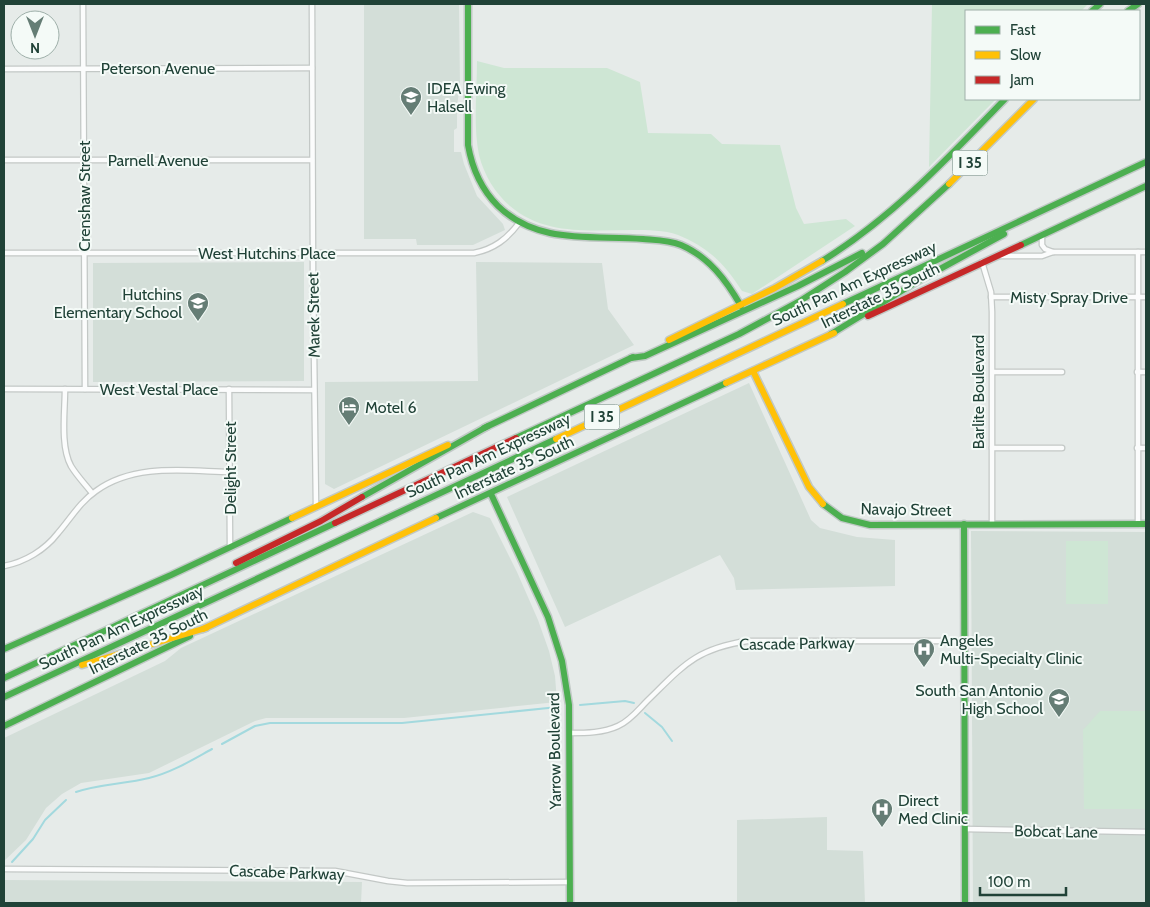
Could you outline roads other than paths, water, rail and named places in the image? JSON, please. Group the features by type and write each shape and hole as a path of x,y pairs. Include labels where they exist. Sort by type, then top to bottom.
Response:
{"main road":[{"path":"468,4 468,143 471,158 482,186 491,198 503,211 519,223 554,237 639,238 680,244 705,259 718,271 728,282 741,306"},
{"path":"4,648 171,575 488,426 741,306 808,270 872,226 905,199 1005,100"},
{"name":"South Pan Am Expressway","path":"4,678 774,316 838,277 875,250 937,196 1033,100"},
{"name":"South Pan Am Expressway","path":"4,697 1146,162"},
{"name":"Interstate 35 South","path":"4,726 366,550 491,494 1146,186"},
{"path":"831,334 918,281 1001,236 1035,214"},
{"path":"631,358 645,356 798,286 853,259 904,225"},
{"name":"Navajo Street","path":"753,371 809,487 819,501 836,516 848,521 870,525 1146,524"},
{"path":"198,586 250,555 329,516 488,426"},
{"name":"Yarrow Boulevard","path":"491,494 548,617 562,661 566,686 569,733 570,903"},
{"path":"964,524 965,903"},
{"path":"58,672 206,628"}],"street":[{"name":"Crenshaw Street","path":"83,4 85,389"},
{"name":"Marek Street","path":"312,4 312,253 316,506"},
{"name":"Peterson Avenue","path":"4,68 312,68"},
{"name":"Parnell Avenue","path":"4,160 312,160"},
{"name":"West Hutchins Place","path":"4,253 474,253 485,250 500,242 519,223"},
{"path":"1042,235 1042,245 1053,252"},
{"path":"997,256 1042,256 1053,252 1146,252"},
{"path":"1138,252 1138,524"},
{"name":"Barlite Boulevard","path":"982,262 990,285 991,297 993,372 992,524"},
{"name":"Misty Spray Drive","path":"991,297 1146,297"},
{"path":"993,372 1062,372"},
{"path":"1137,372 1146,372"},
{"name":"West Vestal Place","path":"4,389 314,390"},
{"path":"65,389 65,445 67,456 71,466 92,493"},
{"name":"Delight Street","path":"229,389 230,547"},
{"path":"992,448 1062,448"},
{"path":"1137,448 1146,448"},
{"path":"4,566 30,557 46,547 92,493 116,480 144,472 230,472"},
{"name":"Cascade Parkway","path":"569,733 598,732 619,726 632,716 683,666 703,652 724,645 746,641 964,642"},
{"name":"Bobcat Lane","path":"965,829 1146,832"},
{"name":"Cascabe Parkway","path":"4,869 335,871 407,883 570,882"}],"waterway":[{"path":"580,705 625,701 634,703"},
{"path":"222,744 255,726 270,723 402,723 558,707"},
{"path":"645,713 662,727 672,741"},
{"path":"76,792 157,776 181,766 212,749"},
{"path":"12,862 33,839 45,820 66,800"}],"place":[{"name":"IDEA Ewing Halsell","path":"411,116"},
{"name":"Hutchins Elementary School","path":"198,322"},
{"name":"Motel 6","path":"349,426"},
{"name":"Angeles Multi-Specialty Clinic","path":"924,668"},
{"name":"South San Antonio High School","path":"1059,718"},
{"name":"Direct Med Clinic","path":"882,828"}]}
